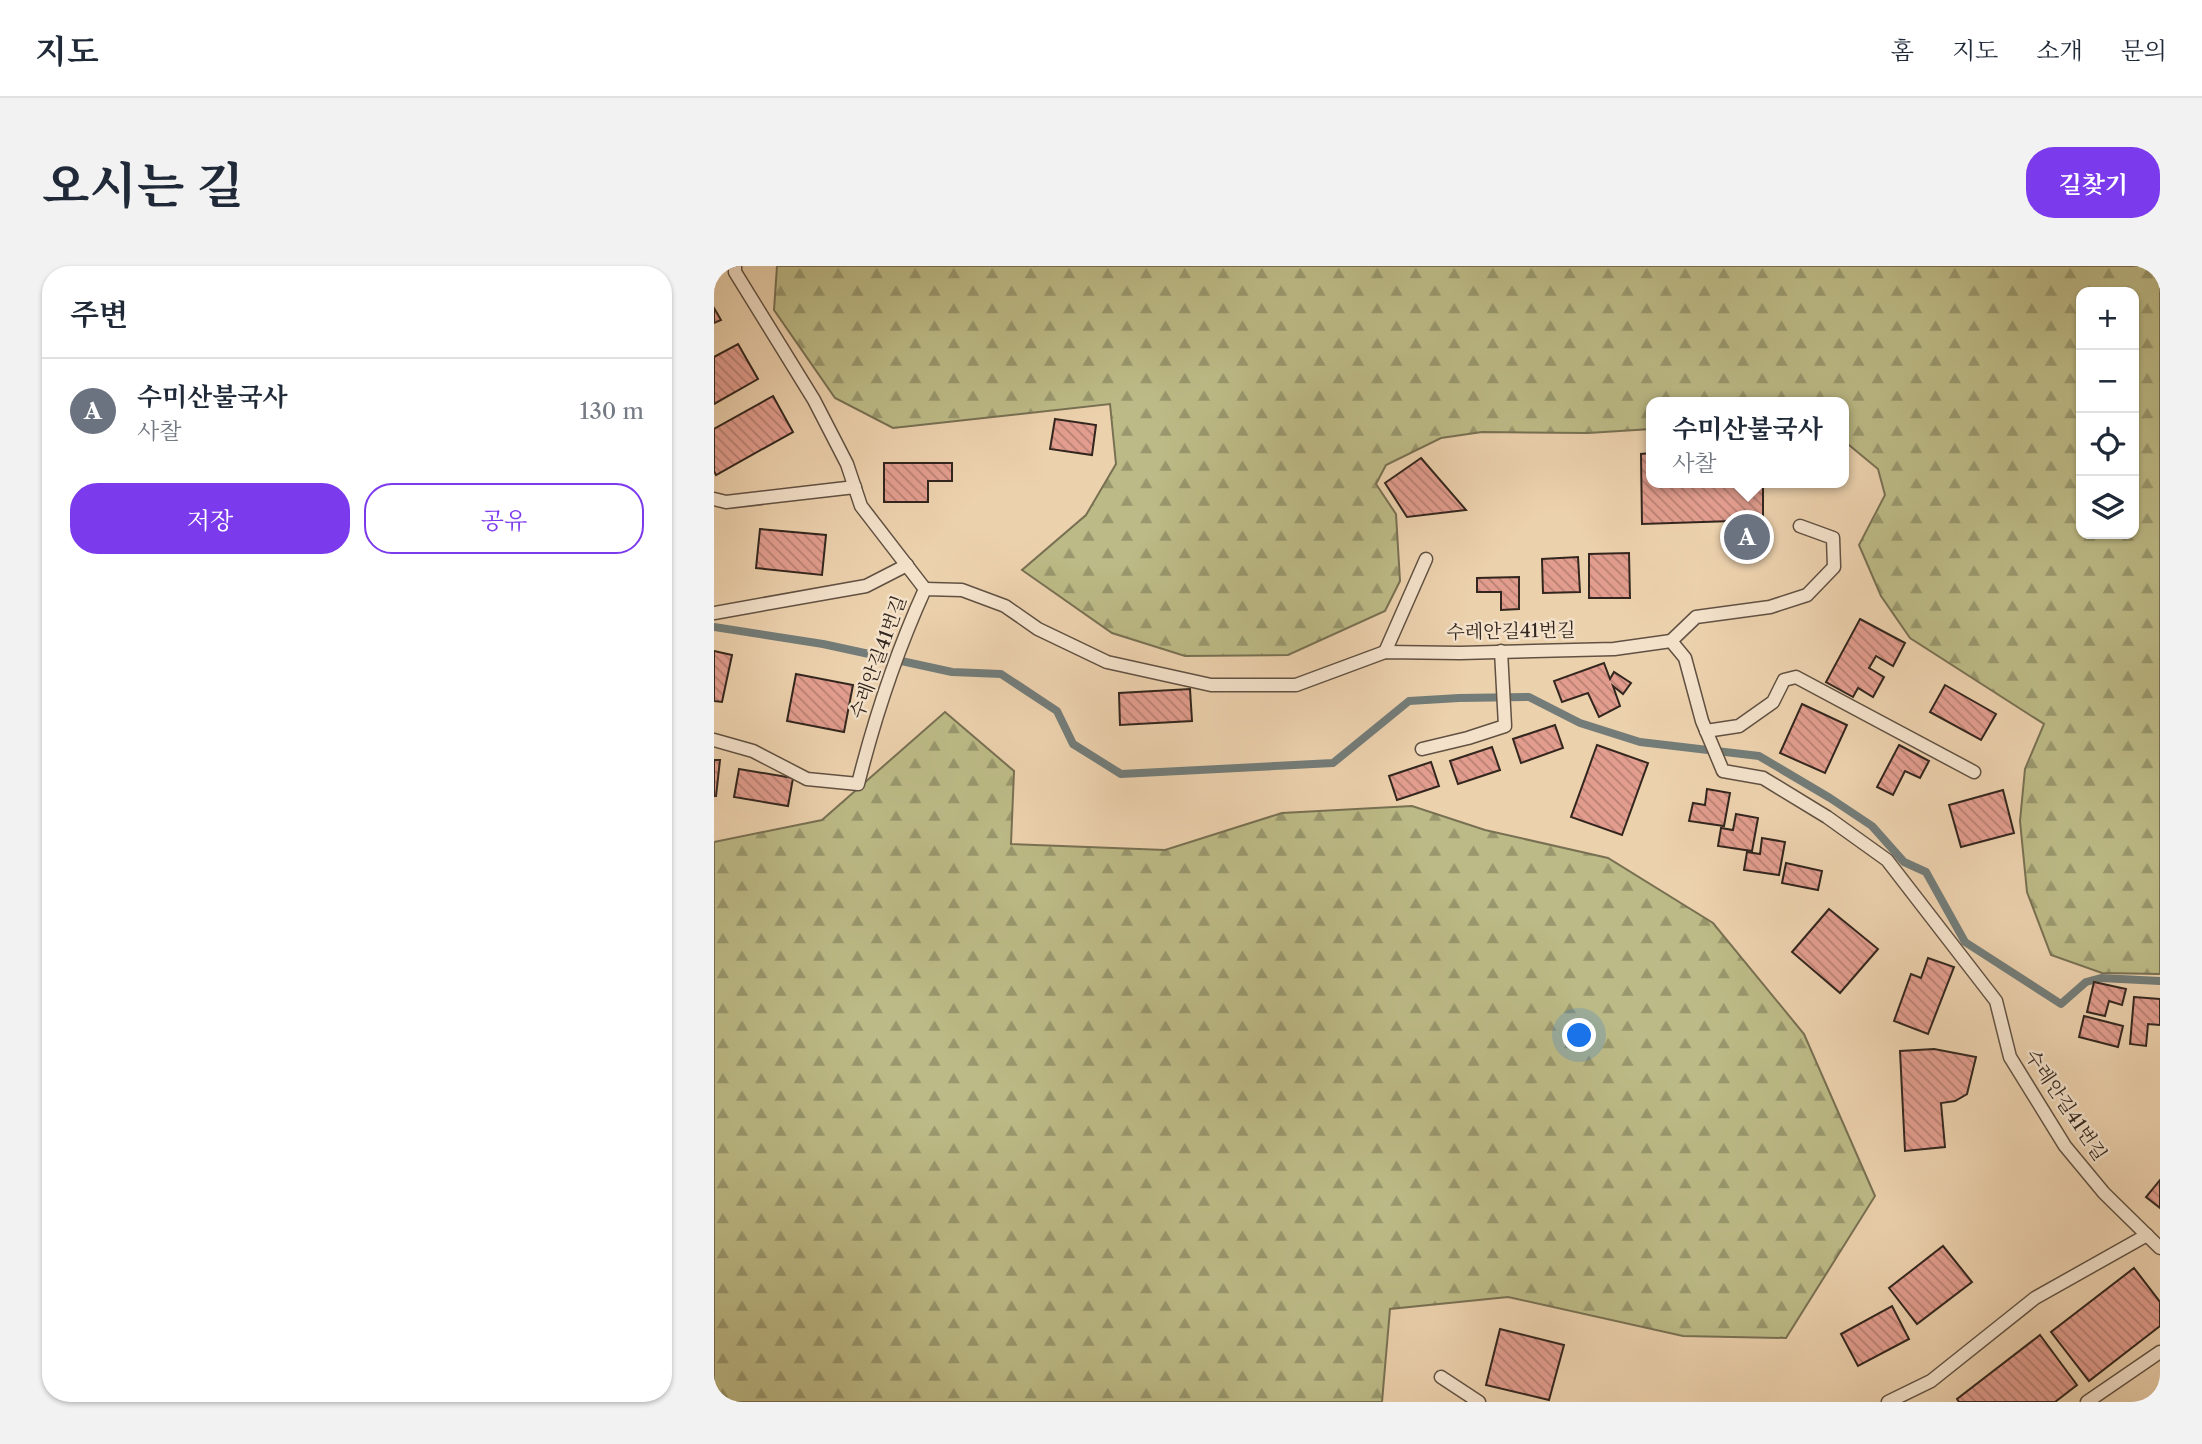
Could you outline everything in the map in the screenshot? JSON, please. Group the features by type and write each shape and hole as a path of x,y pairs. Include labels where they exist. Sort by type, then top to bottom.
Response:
{"lane":[{"path":"735,266 735,272 814,400 847,464 862,506 925,589"},
{"path":"714,499 726,502 855,486"},
{"path":"1671,641 1696,617 1770,607 1807,595 1834,567 1833,538 1800,526"},
{"path":"1385,652 1426,559"},
{"path":"714,613 866,586 907,565"},
{"name":"수레안길41번길","path":"714,740 753,751 807,779 858,784 891,669 925,589 962,590 1005,606 1038,629 1107,662 1212,685 1296,685 1385,652 1614,649 1671,641 1685,658 1708,736 1723,771 1763,778 1827,817 1887,860 1996,1001 2010,1057 2066,1146 2104,1193 2160,1248"},
{"path":"1422,749 1505,726 1501,651"},
{"path":"1708,736 1739,726 1773,702 1784,680 1796,677 1974,772"},
{"path":"1888,1402 1931,1381 2035,1298 2147,1235"},
{"path":"2087,1402 2160,1352"},
{"path":"1441,1377 1479,1402"}],"green space":[{"path":"777,266 2160,266 2160,974 2102,973 2051,955 2027,892 2020,821 2025,769 2044,724 1910,638 1881,596 1859,545 1885,495 1878,469 1849,445 1849,397 1646,397 1646,429 1588,433 1482,432 1441,438 1386,465 1376,484 1396,514 1400,581 1385,611 1288,655 1185,656 1112,633 1022,570 1086,515 1116,464 1110,404 893,428 835,398 774,310"},
{"path":"945,712 1014,771 1011,844 1165,850 1282,813 1412,806 1485,830 1608,858 1713,923 1804,1034 1875,1196 1786,1338 1683,1336 1508,1297 1390,1309 1382,1402 714,1402 714,842 822,820"}],"building":[{"path":"714,308 721,320 714,323"},
{"path":"738,344 758,379 714,404 714,357"},
{"path":"773,396 793,432 716,475 714,429"},
{"path":"1055,419 1096,425 1092,455 1050,449"},
{"path":"1641,454 1646,454 1646,488 1763,488 1763,520 1642,524"},
{"path":"1421,458 1466,510 1407,517 1385,483"},
{"path":"884,463 952,463 952,481 928,481 928,502 884,502"},
{"path":"760,529 826,535 822,575 756,568"},
{"path":"1629,553 1630,598 1589,598 1589,554"},
{"path":"1578,557 1580,592 1543,593 1542,559"},
{"path":"1519,577 1519,609 1501,610 1501,592 1477,592 1477,578"},
{"path":"1860,619 1905,643 1893,666 1876,656 1869,668 1884,677 1873,697 1858,688 1853,697 1826,682"},
{"path":"714,651 732,655 722,702 714,701"},
{"path":"1604,663 1610,679 1614,672 1631,683 1623,694 1613,686 1620,706 1599,717 1588,693 1562,702 1554,681"},
{"path":"796,674 853,685 844,732 787,721"},
{"path":"1945,685 1996,714 1981,740 1930,712"},
{"path":"1190,689 1192,721 1120,725 1119,693"},
{"path":"1802,704 1847,725 1825,773 1780,753"},
{"path":"1555,725 1563,748 1521,763 1513,739"},
{"path":"1597,745 1648,763 1622,835 1571,817"},
{"path":"1899,745 1929,761 1920,778 1905,771 1893,795 1877,787"},
{"path":"1492,747 1500,770 1458,784 1450,761"},
{"path":"714,760 720,760 716,796 714,796"},
{"path":"1431,762 1439,786 1397,800 1389,776"},
{"path":"739,769 793,778 788,806 734,797"},
{"path":"1707,789 1730,793 1724,826 1689,821 1693,803 1705,805"},
{"path":"2003,790 2014,833 1961,847 1949,805"},
{"path":"1736,814 1758,818 1752,851 1718,846 1721,828 1733,830"},
{"path":"1762,838 1785,842 1779,875 1744,870 1747,852 1760,854"},
{"path":"1786,863 1822,871 1818,890 1782,883"},
{"path":"1829,909 1878,949 1840,993 1792,952"},
{"path":"1928,958 1954,967 1928,1034 1894,1021 1911,974 1921,978"},
{"path":"2094,982 2126,989 2122,1005 2109,1001 2105,1016 2087,1012"},
{"path":"2134,997 2160,999 2160,1025 2148,1024 2146,1046 2130,1044"},
{"path":"2084,1016 2123,1026 2118,1047 2079,1037"},
{"path":"1934,1049 1976,1057 1967,1094 1955,1101 1941,1103 1945,1147 1905,1151 1900,1051"},
{"path":"2160,1180 2160,1208 2146,1197"},
{"path":"1943,1246 1972,1282 1917,1324 1889,1288"},
{"path":"2134,1268 2160,1302 2160,1326 2089,1381 2051,1332"},
{"path":"1892,1306 1909,1339 1858,1366 1841,1334"},
{"path":"1500,1329 1564,1345 1549,1400 1486,1385"},
{"path":"2040,1335 2077,1385 2055,1402 1959,1402 1957,1399"}],"waterway":[{"path":"714,627 823,644 952,672 1001,674 1057,711 1073,744 1121,774 1333,763 1409,701 1529,697 1580,723 1640,742 1759,756 1872,826 1904,862 1926,872 1965,942 2061,1004 2086,982 2101,978 2160,981"},
{"path":"2150,1402 2160,1394"}],"place":[{"name":"수미산불국사","path":"1747,537"}]}
